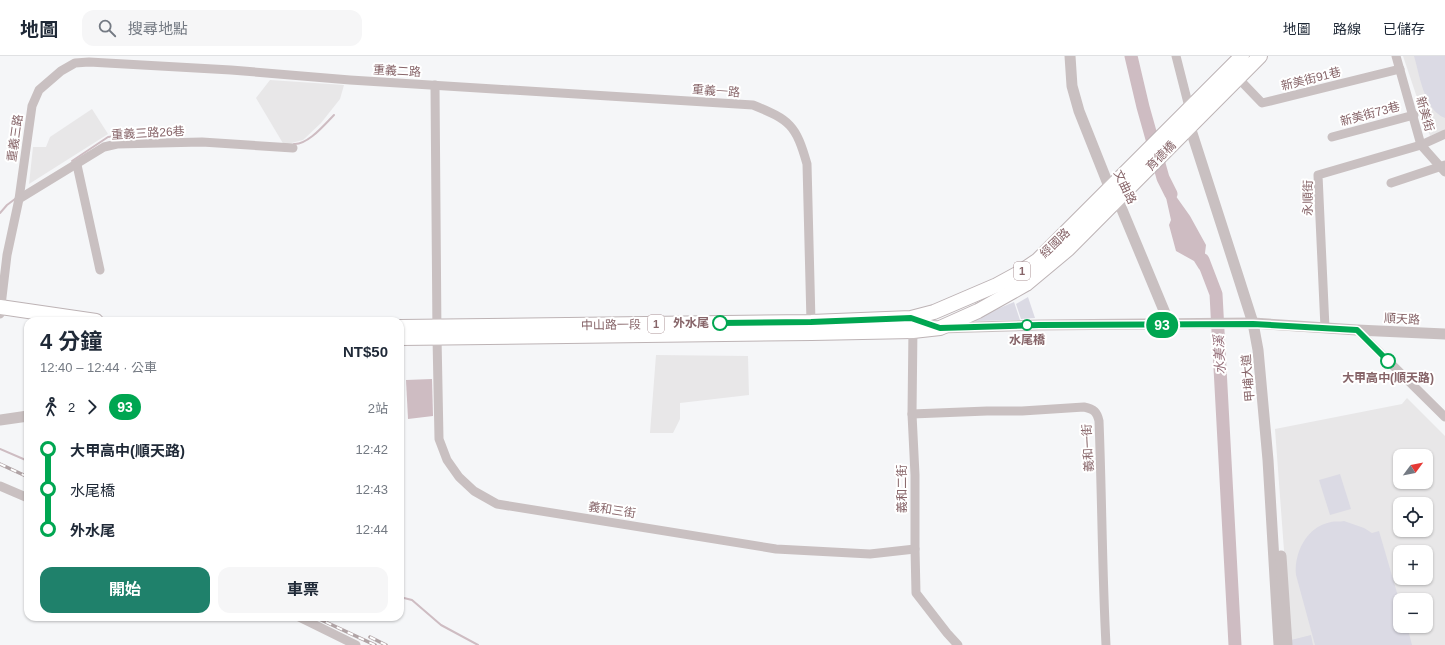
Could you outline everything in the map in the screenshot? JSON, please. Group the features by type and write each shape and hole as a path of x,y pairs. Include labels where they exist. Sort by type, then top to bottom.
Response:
{"main road":[{"name":"1","path":"1190,108 1242,56"},
{"name":"1","path":"1186,132 1260,56"},
{"name":"育德橋","path":"1137,162 1190,108"},
{"name":"育德橋","path":"1142,175 1186,132"},
{"name":"經國路","path":"940,328 978,311 1026,284 1068,249 1114,194 1137,162"},
{"name":"經國路","path":"912,324 934,312 997,285 1019,273 1038,260 1114,194 1142,175"},
{"path":"0,311 24,319"},
{"path":"0,311 58,317"},
{"name":"中山路一段","path":"404,337 437,332 506,326 811,322 912,324 940,328"},
{"name":"中山路一段","path":"404,328 437,332 912,324"}],"street":[{"name":"文曲路","path":"1070,56 1072,86 1077,105 1170,325"},
{"path":"1176,56 1190,108 1186,132"},
{"name":"新美街","path":"1396,56 1414,115 1421,145 1444,168"},
{"name":"重義二路","path":"107,62 435,85 437,332"},
{"name":"重義三路","path":"0,311 4,252 19,199 32,106 39,90 61,71 75,63 107,62"},
{"name":"新美街91巷","path":"1238,78 1262,104 1400,69"},
{"name":"重義一路","path":"435,85 753,105 773,114 791,125 801,142 807,164 811,322"},
{"name":"新美街73巷","path":"1332,137 1414,115"},
{"name":"甲埔大道","path":"1186,132 1247,324 1258,350 1268,460 1279,641"},
{"name":"永順街","path":"1325,328 1318,175 1421,145 1445,134"},
{"name":"重義三路26巷","path":"19,199 77,165 104,147 117,144 202,142 293,148"},
{"path":"77,165 100,270"},
{"path":"1391,183 1444,168"},
{"name":"義和二街","path":"912,324 912,414 915,475 916,593 946,633 958,645"},
{"path":"1247,324 1357,330 1445,417"},
{"name":"中山路一段","path":"940,328 1039,325 1247,324"},
{"name":"順天路","path":"1357,330 1445,334"},
{"name":"義和三街","path":"437,332 439,439 447,460 459,477 474,491 497,504 776,549 870,554 915,549"},
{"name":"義和一街","path":"912,414 1022,411 1084,407 1093,409 1098,414 1102,475 1103,596 1106,645"},
{"path":"0,420 24,417"},
{"path":"1268,460 1276,481 1287,645"},
{"path":"0,486 24,496"},
{"path":"307,621 356,645"}],"shaded area":[{"path":"1403,56 1445,56 1445,130 1430,136"},
{"path":"1414,56 1445,56 1445,118 1432,108 1424,92"},
{"path":"270,80 344,85 340,99 321,123 303,140 284,145 256,98"},
{"path":"92,109 108,134 29,184 33,147 46,147 50,137"},
{"path":"1163,178 1190,216 1206,245 1205,253 1210,276 1199,269 1194,261 1176,251 1169,225 1171,220"},
{"path":"1028,297 1035,318 1021,319 1016,304"},
{"path":"1014,302 1020,320 976,321 976,318"},
{"path":"656,355 748,356 749,395 680,403 680,419 673,433 650,433"},
{"path":"432,379 433,416 408,419 406,380"},
{"path":"1407,398 1445,436 1445,645 1291,645 1275,429 1402,404"},
{"path":"1340,474 1351,509 1330,515 1319,480"},
{"path":"1344,521 1364,528 1372,533 1379,531 1393,579 1393,585 1395,585 1397,593 1393,593 1393,633 1409,633 1412,645 1315,645 1296,575 1297,558 1303,542 1308,535 1322,525 1331,522"},
{"path":"1311,635 1313,645 1292,645 1291,640"}],"waterway":[{"name":"水美溪","path":"1131,56 1143,107 1163,178 1171,194"},
{"path":"294,144 310,138 334,115"},
{"path":"72,161 108,137 116,136 138,139"},
{"path":"0,213 15,199"},
{"name":"水美溪","path":"1203,260 1216,294 1235,645"},
{"path":"0,449 24,459"},
{"path":"404,598 412,600 441,625 478,645"}],"railway":[{"path":"0,464 24,475"},
{"path":"324,621 375,645"},
{"path":"370,637 386,645"}],"bus line":[{"name":"93","path":"720,323 811,322 911,318 940,328 1039,325 1268,324 1357,330 1388,361"}],"place":[{"name":"外水尾","path":"720,323"},
{"name":"水尾橋","path":"1027,325"},
{"name":"大甲高中(順天路)","path":"1388,361"}]}
